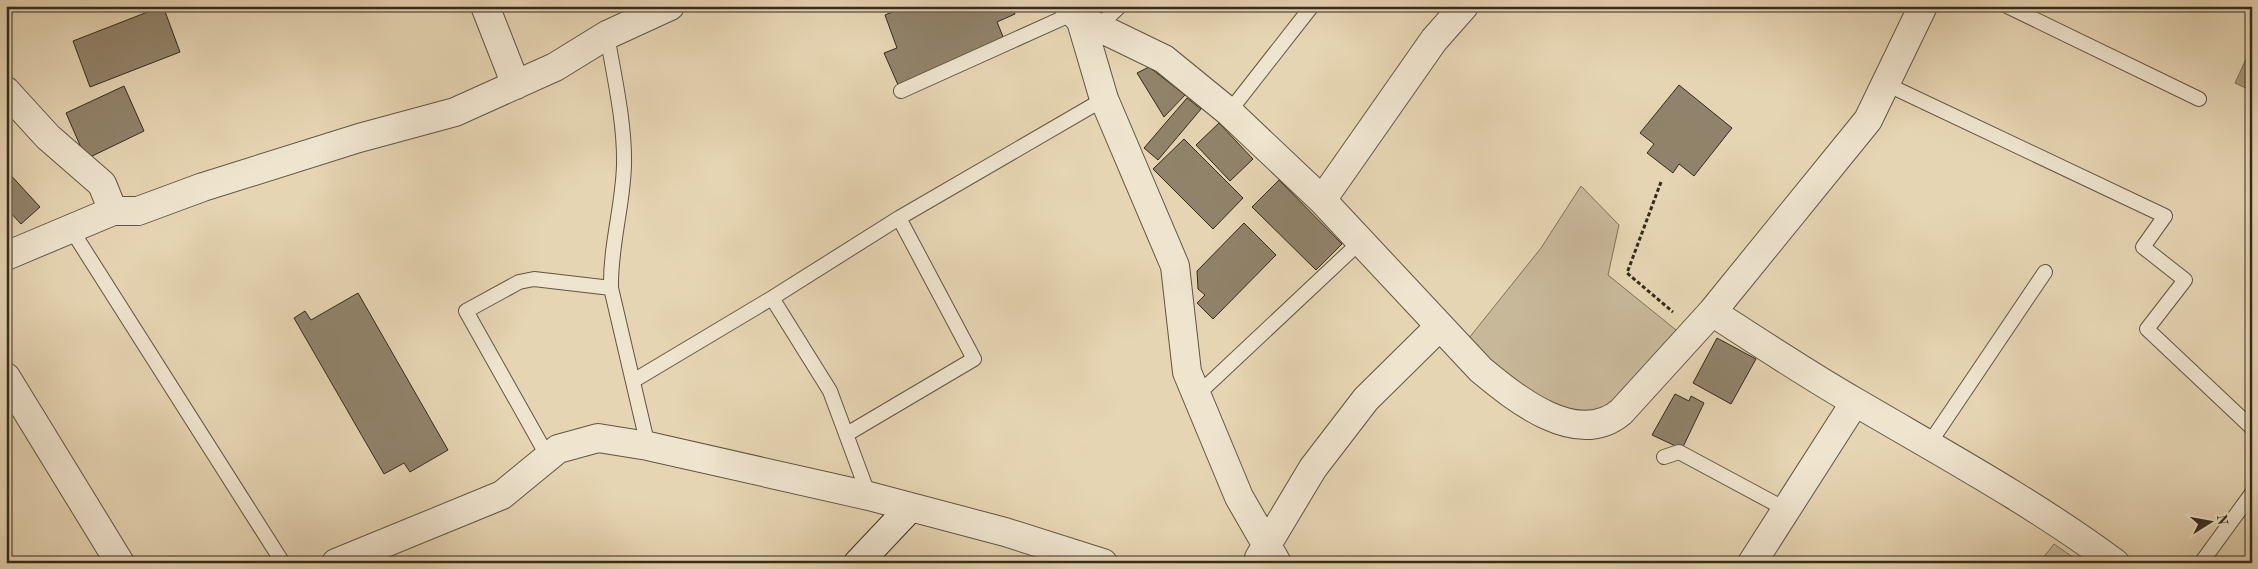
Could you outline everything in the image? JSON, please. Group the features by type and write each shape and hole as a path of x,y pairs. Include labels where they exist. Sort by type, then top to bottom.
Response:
{"street":[{"path":"485,6 516,85"},
{"path":"6,256 114,211 138,211 202,187 359,138 455,112 555,67 620,22 670,6"},
{"path":"1322,200 1434,40 1464,6"},
{"path":"1080,17 1164,58 1229,112 1322,200 1481,370 1508,392 1539,412 1567,423 1593,424 1613,418 1621,412 1703,321 1868,120 1923,6"},
{"path":"1080,17 1104,99 1175,266 1187,372 1266,557"},
{"path":"6,91 48,137 102,184 114,211"},
{"path":"1703,321 1855,402 1929,444 2087,542 2115,563"},
{"path":"1266,557 1313,468 1366,399 1440,326"},
{"path":"6,377 120,563"},
{"path":"1752,563 1855,402"},
{"path":"336,563 502,495 558,449 598,438 648,446 869,496 1005,532 1103,563"},
{"path":"858,563 910,508"}],"lane":[{"path":"900,91 1080,17 1120,6"},
{"path":"1229,112 1312,6"},
{"path":"2007,6 2199,99"},
{"path":"620,22 618,104 624,164 610,263 611,288 648,446"},
{"path":"1886,84 2165,216 2143,247 2185,280 2147,330 2252,428"},
{"path":"633,381 772,298 899,218 1104,99"},
{"path":"847,434 974,359 899,218"},
{"path":"71,229 283,563"},
{"path":"1197,396 1360,242"},
{"path":"1929,444 2045,272"},
{"path":"548,457 466,311 519,282 534,280 611,288"},
{"path":"772,298 830,391 869,496"},
{"path":"1664,458 1679,452 1785,509"},
{"path":"2201,563 2252,492"}],"path":[{"path":"1662,182 1627,273 1703,321"}],"shaded area":[{"path":"2252,46 2252,91 2235,83"},
{"path":"1581,186 1619,225 1608,275 1676,330 1613,402 1600,410 1566,411 1509,378 1469,338 1541,248"},
{"path":"2054,544 2081,563 2039,563"}],"building":[{"path":"163,6 180,52 90,87 73,41"},
{"path":"907,6 1012,6 1015,14 997,22 1004,39 899,87 884,53 897,48 885,15"},
{"path":"1149,67 1185,95 1164,117 1137,73"},
{"path":"1679,85 1732,128 1694,176 1679,164 1673,173 1647,153 1654,144 1640,133"},
{"path":"124,86 144,131 86,159 66,113"},
{"path":"1187,98 1201,109 1158,160 1144,148"},
{"path":"1219,123 1253,159 1230,181 1196,145"},
{"path":"1184,139 1243,198 1213,229 1153,169"},
{"path":"6,170 40,207 21,224 6,208"},
{"path":"1279,180 1342,244 1316,270 1252,207"},
{"path":"1244,223 1276,255 1213,319 1197,303 1205,295 1198,289 1197,271"},
{"path":"358,293 448,450 410,472 404,463 384,474 294,318 305,311 311,320"},
{"path":"1717,338 1756,359 1731,404 1693,383"},
{"path":"1675,394 1689,401 1691,396 1704,403 1682,449 1652,435"}]}
